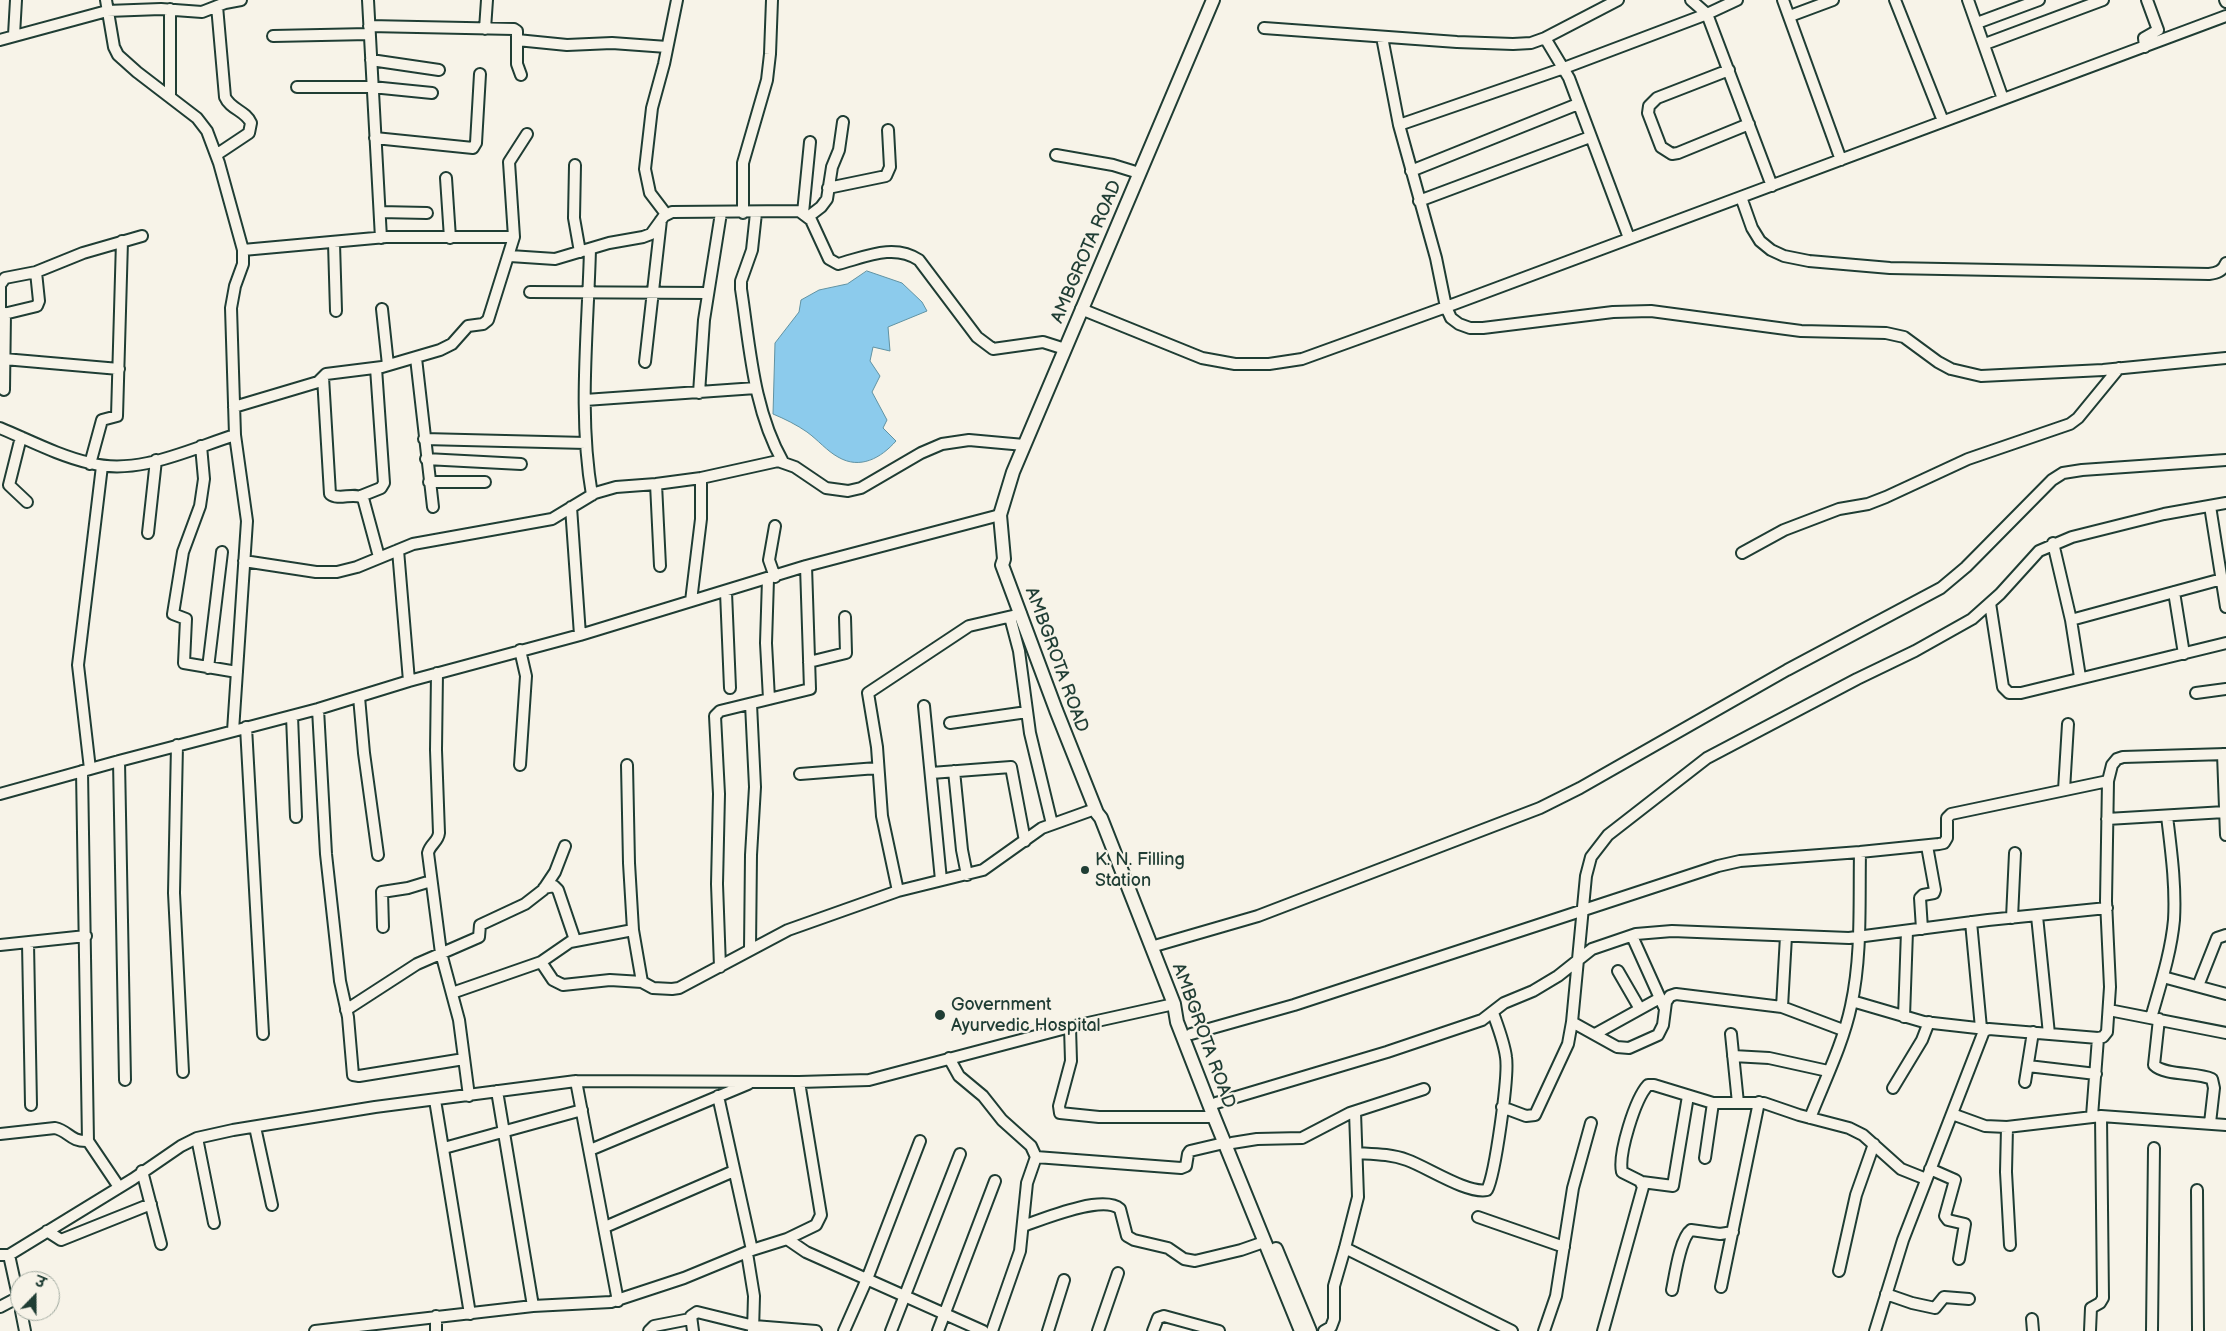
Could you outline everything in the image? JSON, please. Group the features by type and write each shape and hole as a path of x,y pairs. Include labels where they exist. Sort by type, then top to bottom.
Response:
{"main road":[{"name":"AMBGROTA ROAD","path":"1213,0 1024,445 1000,515 1004,559 1002,565 1015,615 1097,811 1162,974 1175,1009 1177,1022 1214,1117 1228,1143 1264,1242 1301,1331"},
{"path":"1004,559 1025,602 1046,664 1095,790 1102,811 1097,811"},
{"path":"1175,1009 1183,1017 1191,1034 1216,1102 1228,1143 1310,1331"}],"street":[{"path":"14,35 16,0"},
{"path":"106,0 116,51 137,72 202,123 207,131 216,155 243,250 243,264 235,286 231,308 235,435 246,510 233,731"},
{"path":"0,40 107,12 170,9 181,5 202,12 222,3 241,0"},
{"path":"368,0 381,238"},
{"path":"486,29 487,0"},
{"path":"645,362 664,217 652,197 645,169 652,108 677,0"},
{"path":"743,213 743,163 767,80 772,0"},
{"path":"1264,28 1382,37 1513,44 1531,43 1545,38 1618,0"},
{"path":"1691,0 1707,14 1772,186"},
{"path":"1399,125 1564,68 1707,14 1737,0"},
{"path":"1783,0 1841,160"},
{"path":"1790,16 1833,0"},
{"path":"1895,0 1943,121"},
{"path":"1968,0 1978,23 2003,99"},
{"path":"1978,23 2039,0"},
{"path":"1985,44 2103,0"},
{"path":"2145,47 2144,38 2158,30 2147,0"},
{"path":"216,155 249,133 251,123 247,116 227,102 224,97 222,3"},
{"path":"170,9 170,98"},
{"path":"1081,309 1202,358 1235,364 1269,364 1302,359 2226,16"},
{"path":"273,36 369,30 514,30 517,32 517,64 521,75"},
{"path":"1382,37 1399,125 1436,258 1446,307 1451,318 1459,324 1470,328 1483,328 1613,312 1651,311 1800,331 1886,333 1904,337 1938,362 1951,369 1981,376 2119,368 2226,358"},
{"path":"1545,38 1564,68 1629,238"},
{"path":"517,40 567,45 612,43 667,47"},
{"path":"370,60 439,70"},
{"path":"1729,70 1657,98 1649,106 1648,113 1661,147 1672,154 1749,124"},
{"path":"375,138 473,148 476,143 480,74"},
{"path":"297,87 372,88 432,93"},
{"path":"1411,171 1578,104"},
{"path":"510,256 555,260 650,234 664,217 672,212 806,215 824,204 832,167 839,150 843,122"},
{"path":"828,188 886,176 890,167 888,130"},
{"path":"234,407 318,382 323,377 376,368 416,358 446,347 468,326 483,324 488,320 510,256 514,237 509,162 527,134"},
{"path":"1419,201 1590,137"},
{"path":"810,142 806,215 829,258 834,263 838,264 894,251 911,255 919,260 977,337 993,350 1042,342 1065,349"},
{"path":"1056,155 1092,161 1139,173"},
{"path":"575,165 574,218 585,251 589,293 584,373 586,443 592,495"},
{"path":"446,178 450,238"},
{"path":"1741,197 1752,228 1760,241 1771,250 1784,256 1809,261 1890,268 2199,274 2217,273 2224,268 2226,263"},
{"path":"380,212 427,213"},
{"path":"700,393 707,293 721,213"},
{"path":"756,213 752,250 741,281 741,289 756,388 766,427 783,462"},
{"path":"36,272 39,301 37,306 0,315 0,285 2,280 36,272 84,253 142,236"},
{"path":"243,250 381,238 514,237"},
{"path":"90,464 102,420 117,416 122,241"},
{"path":"334,243 336,311"},
{"path":"530,292 707,293"},
{"path":"382,309 388,365"},
{"path":"4,390 5,313"},
{"path":"416,358 426,459 433,507"},
{"path":"4,359 119,369"},
{"path":"323,377 330,494 334,497 360,496 381,488 384,483 376,368"},
{"path":"1742,553 1784,530 1839,509 1868,504 1968,459 2070,424 2078,418 2119,368"},
{"path":"585,400 756,388"},
{"path":"0,428 90,464 102,466 127,466 156,460 235,435"},
{"path":"22,437 9,485 27,502"},
{"path":"424,439 586,443"},
{"path":"244,561 327,573 347,570 413,544 552,519 592,495 616,487 701,478 774,461 783,462 795,467 826,488 848,491 861,488 942,444 969,440 1024,445"},
{"path":"200,446 204,479 200,506 183,552 173,614 186,619 184,664 237,672"},
{"path":"426,459 521,464"},
{"path":"148,533 156,460"},
{"path":"1151,947 1258,916 1490,828 1540,808 1580,788 1714,710 1941,588 1966,567 2052,480 2063,473 2226,460"},
{"path":"102,466 78,665 86,770 86,936 91,1146 119,1187"},
{"path":"691,601 701,519 701,478"},
{"path":"429,482 485,482"},
{"path":"656,484 660,566"},
{"path":"360,496 366,502 379,557"},
{"path":"1502,1107 1526,1116 1535,1115 1564,1054 1572,1022 1581,911 1588,868 1596,848 1608,835 1707,758 1972,619 1990,603 2033,556 2053,543 2164,514 2226,503"},
{"path":"2210,506 2226,607"},
{"path":"572,508 580,636"},
{"path":"0,794 177,745 318,709 520,650 580,636 806,566 1000,515"},
{"path":"769,699 766,643 772,578 769,560 775,526"},
{"path":"2053,543 2080,677"},
{"path":"398,550 409,681"},
{"path":"208,668 222,552"},
{"path":"720,967 717,884 719,794 715,716 720,711 810,689 806,566"},
{"path":"2070,620 2222,580"},
{"path":"726,592 730,688"},
{"path":"2174,592 2184,654"},
{"path":"1990,603 2003,688 2010,693 2021,693 2080,677 2226,643"},
{"path":"898,891 882,816 877,768 877,747 868,695 869,691 914,664 969,626 1015,615 1026,712 1052,824"},
{"path":"809,662 846,653 845,617"},
{"path":"520,650 526,676 520,765"},
{"path":"437,673 436,750 439,833 438,839 431,845 428,853 441,953 459,1020 469,1096"},
{"path":"2196,693 2226,689"},
{"path":"359,697 364,753 378,855"},
{"path":"750,949 754,787 751,704"},
{"path":"924,706 941,880"},
{"path":"318,709 326,854 340,981 353,1058 352,1072 355,1076 465,1068"},
{"path":"950,723 1026,712"},
{"path":"292,716 296,817"},
{"path":"2064,790 2068,724"},
{"path":"246,727 262,1034"},
{"path":"177,745 174,893 183,1072"},
{"path":"1852,1001 1904,1017 1929,1022 1983,1029 2103,1037 2107,1032 2109,1010 2107,819 2108,781 2112,765 2117,759 2123,757 2225,754 2226,835"},
{"path":"119,761 125,1080"},
{"path":"627,765 629,863 633,930 642,982"},
{"path":"931,773 1010,767 1024,841"},
{"path":"800,774 877,768"},
{"path":"954,771 962,850 967,875"},
{"path":"1191,1034 1303,1002 1698,872 1740,861 1927,846 1946,841 1947,818 1951,814 2108,781"},
{"path":"541,962 554,980 564,985 610,980 642,982 653,988 672,990 720,967 788,930 898,891 967,875 991,866 1036,832 1052,824 1097,811"},
{"path":"2107,819 2167,816 2226,818"},
{"path":"2167,816 2172,851 2174,921 2155,1018 2154,1065 2161,1069 2212,1079 2214,1088 2210,1123"},
{"path":"346,1010 418,964 479,937 480,925 525,904 544,888 555,872 565,846"},
{"path":"1922,929 1920,898 1922,895 1934,893 1935,890 1927,846"},
{"path":"1810,1118 1852,1001 1859,937 1860,852"},
{"path":"2012,918 2015,853"},
{"path":"383,927 381,893 431,881"},
{"path":"544,888 554,886 558,890 575,940"},
{"path":"1216,1102 1387,1052 1482,1020 1504,1003 1542,986 1592,949 1632,936 1665,931 1859,937 1971,922 2107,908"},
{"path":"2037,916 2049,1034"},
{"path":"1875,1331 1903,1240 1983,1029 1971,922"},
{"path":"452,993 541,962 575,940 633,930"},
{"path":"1904,1017 1907,931"},
{"path":"0,945 86,936"},
{"path":"1572,1022 1618,1047 1629,1048 1658,1035 1663,1025 1662,1002 1632,936"},
{"path":"1782,1007 1786,936"},
{"path":"2198,986 2217,938 2226,936"},
{"path":"28,943 31,1105"},
{"path":"1618,971 1640,1009"},
{"path":"2163,976 2226,994"},
{"path":"1595,1034 1640,1009 1662,1002 1676,994 1782,1007 1843,1030"},
{"path":"10,1273 4,1255 47,1231 197,1138 255,1127 576,1081 799,1082 869,1080 1070,1027 1175,1009"},
{"path":"2109,1010 2226,1033"},
{"path":"1357,1153 1399,1158 1449,1180 1477,1190 1486,1190 1498,1141 1507,1074 1506,1058 1493,1013"},
{"path":"1893,1088 1922,1040 1929,1022"},
{"path":"1070,1027 1071,1061 1059,1106 1060,1113 1099,1117 1214,1117"},
{"path":"2025,1082 2034,1032"},
{"path":"1731,1034 1738,1103"},
{"path":"2090,1331 2091,1308 2100,1303 2103,1298 2096,1116 2098,1038"},
{"path":"1733,1056 1769,1058 1828,1071"},
{"path":"949,1058 959,1076 983,1096 1002,1120 1031,1146 1036,1156 1027,1183 1020,1251 992,1331"},
{"path":"2028,1066 2096,1074"},
{"path":"576,1081 618,1301"},
{"path":"590,1150 753,1082"},
{"path":"315,1331 372,1328 436,1316 533,1306 618,1301 684,1278 749,1251 787,1239 816,1225 821,1215 799,1082"},
{"path":"1688,1096 1672,1186 1642,1182 1624,1174 1620,1165 1627,1133 1641,1096 1648,1085 1651,1085 1713,1103 1759,1102 1855,1131 1874,1144 1901,1169 1955,1180 1945,1216 1946,1219 1965,1224 1960,1259"},
{"path":"1036,1156 1182,1168 1186,1166 1190,1151 1257,1139 1302,1138 1355,1112 1424,1089"},
{"path":"497,1091 533,1306"},
{"path":"718,1096 749,1251 754,1296 754,1329"},
{"path":"435,1100 470,1314"},
{"path":"1721,1287 1759,1102"},
{"path":"1705,1158 1713,1103"},
{"path":"444,1148 582,1110"},
{"path":"1324,1331 1331,1327 1334,1319 1334,1286 1346,1248 1358,1197 1355,1112"},
{"path":"1952,1114 1985,1126 2007,1127 2096,1116 2226,1124"},
{"path":"1544,1331 1555,1302 1574,1181 1591,1123"},
{"path":"255,1127 272,1205"},
{"path":"2007,1127 2006,1172 2010,1245"},
{"path":"0,1134 55,1128 61,1129 73,1139 91,1146"},
{"path":"197,1138 214,1223"},
{"path":"844,1331 867,1279 920,1141"},
{"path":"1839,1271 1856,1196 1874,1144"},
{"path":"2152,1331 2154,1148"},
{"path":"891,1331 960,1154"},
{"path":"142,1171 161,1244"},
{"path":"605,1227 734,1171"},
{"path":"938,1331 995,1181"},
{"path":"1603,1331 1624,1263 1643,1187 1642,1182"},
{"path":"2197,1190 2198,1331"},
{"path":"47,1231 61,1240 151,1204"},
{"path":"1024,1226 1065,1211 1107,1204 1120,1209 1127,1236 1134,1240 1174,1250 1186,1260 1215,1257 1264,1242"},
{"path":"1478,1217 1564,1247"},
{"path":"1672,1290 1683,1243 1688,1232 1691,1230 1720,1234 1733,1232"},
{"path":"787,1239 801,1249 983,1331"},
{"path":"1346,1248 1512,1331"},
{"path":"1098,1331 1118,1273"},
{"path":"1048,1331 1064,1280"},
{"path":"1886,1294 1912,1303 1935,1308 1944,1297 1969,1299"},
{"path":"693,1331 690,1319 693,1314 700,1312 754,1329 816,1331"},
{"path":"436,1316 436,1331"},
{"path":"1153,1331 1158,1318 1164,1316 1219,1331"},
{"path":"649,1331 654,1326 690,1319"},
{"path":"2032,1319 2033,1331"}],"water":[{"path":"867,271 902,283 922,302 927,311 888,327 890,351 873,347 870,361 880,376 872,392 887,420 883,428 896,441 877,457 862,462 854,462 838,457 803,429 773,414 775,343 799,312 801,300 819,290 847,284"}],"place":[{"name":"K. N. Filling Station","path":"1085,870"},
{"name":"Government Ayurvedic Hospital","path":"940,1015"}]}
